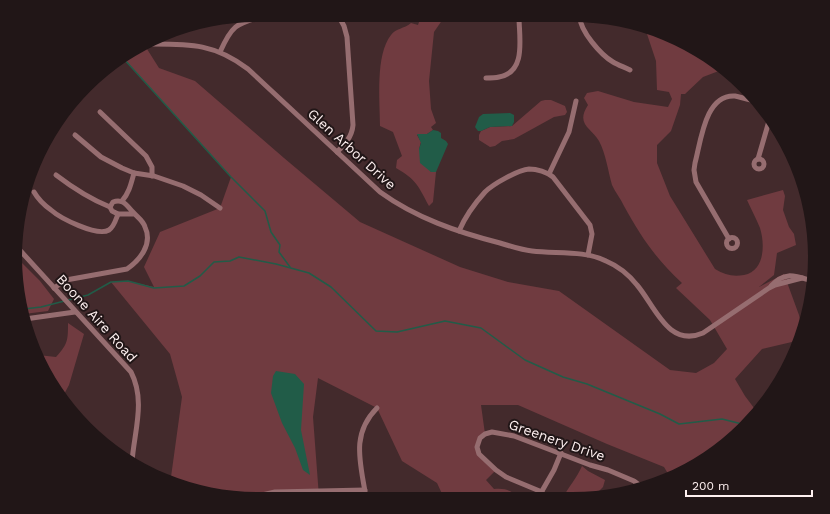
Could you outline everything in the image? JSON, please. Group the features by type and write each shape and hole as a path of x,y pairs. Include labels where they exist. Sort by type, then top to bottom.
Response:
{"street":[{"path":"336,152 352,134 353,125 347,37 342,22"},
{"path":"486,78 505,75 511,72 518,63 520,56 518,22"},
{"path":"220,52 227,37 234,28 241,23"},
{"path":"581,23 587,36 608,59 630,70"},
{"name":"Glen Arbor Drive","path":"157,44 194,45 220,52 235,60 248,69 368,182 394,202 419,216 459,231 530,251 588,255 606,261 622,270 639,287 666,326 674,332 686,336 696,336 707,331 769,288 775,281 783,276 790,275 807,279"},
{"path":"729,239 696,182 694,170 708,115 715,104 728,97 735,96 747,99"},
{"path":"549,174 569,132 576,101"},
{"path":"100,112 146,156 152,167 152,176"},
{"path":"758,159 768,126"},
{"path":"75,135 101,157 134,173 152,176 183,186 220,208"},
{"path":"459,231 462,223 478,200 493,185 522,171 529,169 542,171 549,174 588,222 592,234 588,255"},
{"path":"122,201 128,195 134,173"},
{"path":"56,174 72,188 92,200 110,207 112,211 118,214 134,214"},
{"path":"34,192 38,199 52,212 73,224 100,232 109,230 114,225 118,214"},
{"path":"54,288 66,280 127,269 141,258 145,250 147,238 146,228 142,220 122,201 117,200 113,202 110,207"},
{"name":"Boone Aire Road","path":"22,253 126,366 134,379 137,387 139,406 133,457"},
{"path":"30,318 76,312"},
{"path":"275,492 365,490 359,458 359,444 365,425 370,416 378,408"},
{"name":"Greenery Drive","path":"542,492 506,477 496,470 479,454 477,447 482,436 488,433 504,433 514,436 637,483"},
{"path":"542,492 561,453"}],"shaded area":[{"path":"419,22 441,22 434,32 429,81 431,109 436,123 431,127 433,130 427,134 417,135 421,142 419,149 431,172 436,172 433,202 429,206 413,180 396,168 397,160 402,156 393,132 380,126 380,66 386,44 395,31 411,23 418,25"},
{"path":"647,33 691,53 717,72 703,77 685,94 681,94 680,105 671,131 657,145 657,163 670,196 715,269 733,276 744,275 751,272 760,263 763,249 762,234 747,200 783,190 785,196 783,210 789,227 794,234 796,245 777,253 774,275 759,287 784,274 800,319 796,333 792,342 762,349 735,379 754,407 728,434 690,461 667,472 664,467 518,405 481,405 485,434 482,436 478,451 496,470 486,480 494,489 508,490 511,492 441,492 437,483 402,461 377,408 318,378 313,417 319,492 257,492 226,490 196,484 171,476 182,397 170,354 111,282 128,281 154,287 144,267 160,232 220,208 231,177 126,62 147,49 159,68 195,81 360,222 460,267 508,282 559,291 670,370 696,373 714,363 727,349 710,320 676,288 682,283 657,256 637,228 612,185 605,157 599,141 586,126 583,117 588,105 584,98 587,93 598,91 634,102 668,107 672,99 669,92 657,90 656,61"},
{"path":"551,100 565,106 567,112 565,115 554,117 514,139 502,141 495,146 490,147 479,140 481,131 490,127 512,126 541,101"},
{"path":"510,113 514,115 514,122 512,126 490,127 481,131 478,131 475,127 479,117 483,114"},
{"path":"433,130 441,133 441,138 448,144 436,172 431,172 420,163 419,149 421,143 417,134 427,134"},
{"path":"22,263 40,281 54,299 48,311 29,313 24,288"},
{"path":"68,323 84,334 69,385 65,392 53,374 44,356 56,357 63,349 68,334"},
{"path":"276,371 295,374 304,384 301,430 310,475 303,470 295,448 282,423 271,393 273,376"},
{"path":"582,466 605,480 603,487 600,490 566,492 578,475"}],"waterway":[{"path":"126,62 231,177 265,211 271,232 280,245 279,252 290,267"},
{"path":"28,309 41,307 88,295 111,282 128,281 154,288 184,286 200,276 214,262 230,261 239,257 276,264 309,273 331,287 376,331 397,332 445,321 481,328 525,360 563,377 587,384 660,414 679,424 722,419 739,423"}]}
